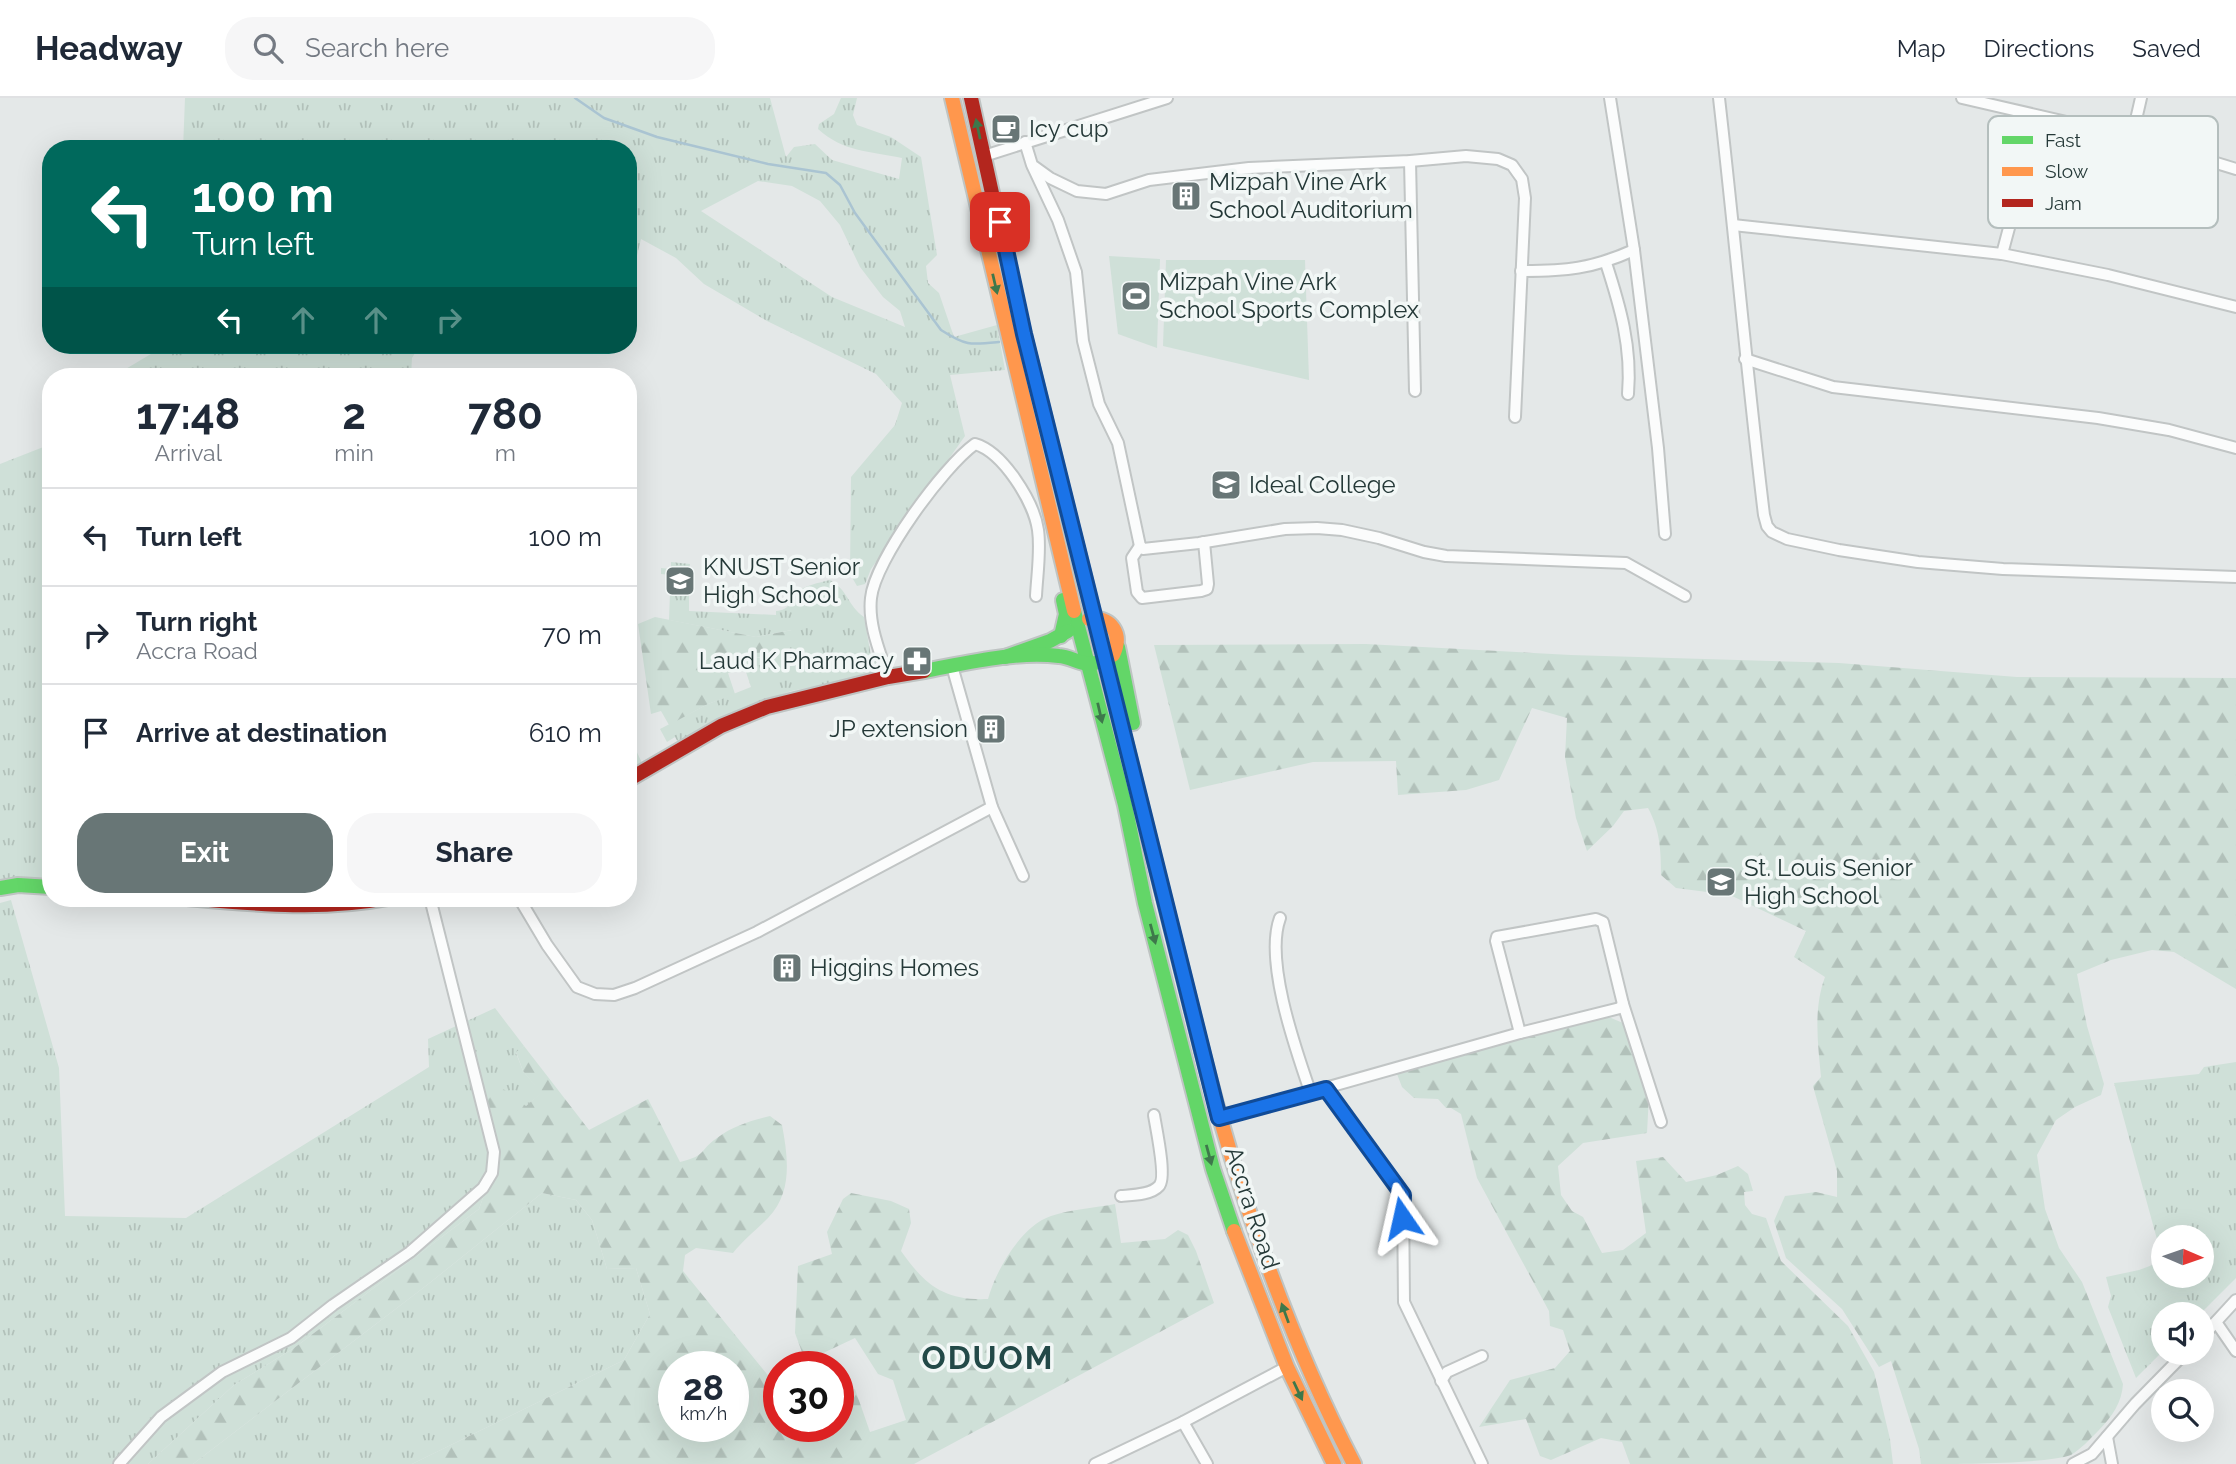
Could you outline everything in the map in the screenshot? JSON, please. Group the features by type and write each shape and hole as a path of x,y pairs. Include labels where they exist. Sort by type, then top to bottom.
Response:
{"main road":[{"name":"Accra Road","path":"952,98 1087,665 1125,805 1145,902 1213,1169 1243,1259 1287,1367 1334,1464"},
{"name":"Accra Road","path":"971,98 1018,311 1219,1118 1235,1172 1292,1330 1321,1399 1354,1464"},
{"path":"1051,513 1049,534 1066,614 1062,636"},
{"path":"1005,657 1062,636 1095,618 1108,620 1114,626 1137,740 1143,807"},
{"path":"637,775 709,732 748,713 888,677 1005,657 1060,656 1087,665 1105,661 1114,655 1118,647"},
{"path":"0,888 18,885 42,886"}],"street":[{"path":"984,156 1167,98"},
{"path":"1610,98 1634,250 1658,448 1665,534"},
{"path":"1719,98 1763,515 1767,526 1776,535 1839,551 1919,562 2003,569 2236,577"},
{"path":"1962,98 2004,102 2039,116"},
{"path":"2137,116 2141,98"},
{"path":"1025,142 1032,165 1058,220 1076,272 1083,341 1099,404 1118,443 1140,546 1132,558 1137,592 1142,598 1207,589 1204,542"},
{"path":"1032,165 1050,178 1077,191 1105,194 1149,180 1249,168 1466,156 1498,159 1512,165 1522,179 1525,198 1515,417"},
{"path":"1410,161 1415,391"},
{"path":"2218,163 2236,169"},
{"path":"1733,225 2002,254 2108,275 2236,307"},
{"path":"2002,254 2009,228"},
{"path":"1521,271 1567,271 1606,263 1634,250"},
{"path":"1606,263 1623,316 1628,344 1628,394"},
{"path":"1745,359 1833,387 2098,418 2169,430 2236,447"},
{"path":"888,677 872,625 870,602 873,586 905,528 953,465 975,444 985,447 1004,463 1031,507 1038,530 1036,596"},
{"path":"1140,546 1143,549 1204,542 1285,529 1342,530 1446,556 1626,563 1685,596"},
{"path":"952,666 992,807 1023,876"},
{"path":"524,907 577,987 596,994 614,995 757,932 992,807"},
{"path":"119,1464 161,1417 222,1372 291,1338 332,1305 410,1252 483,1188 492,1173 494,1152 432,907"},
{"path":"1280,918 1275,931 1275,945 1280,986 1296,1050 1311,1094"},
{"path":"1520,1033 1496,941 1501,935 1596,919 1603,922 1623,1004 1661,1122"},
{"path":"1219,1118 1520,1033 1620,1008 1623,1004"},
{"path":"1326,1089 1403,1195 1404,1302 1482,1464"},
{"path":"1121,1196 1156,1189 1161,1184 1162,1171 1154,1115"},
{"path":"2236,1300 2216,1322 2236,1351"},
{"path":"1441,1381 1447,1372 1482,1356"},
{"path":"2073,1464 2092,1454 2174,1365"},
{"path":"1095,1464 1183,1422 1287,1367"},
{"path":"1183,1422 1208,1464"},
{"path":"2107,1437 2112,1464"}],"green space":[{"path":"185,98 770,98 786,157 794,147 815,144 832,160 899,179 902,158 847,146 827,137 818,129 819,124 834,114 841,98 857,98 853,115 857,125 891,137 921,157 937,255 926,266 928,283 939,293 954,337 997,325 1005,370 950,375 965,436 871,569 865,584 857,586 850,574 851,477 895,425 902,403 876,374 767,321 704,284 676,258 641,239 637,256 637,140 183,140","holes":["758,181 792,186 820,201 840,225 860,267 883,297 900,311 905,327 832,297 701,211"]},
{"name":"Mizpah Vine Ark School Sports Complex","path":"1109,256 1160,259 1157,348 1118,334"},
{"path":"1166,260 1305,260 1309,380 1163,346"},
{"path":"151,354 414,354 411,368 127,368"},
{"path":"42,448 42,878 0,880 0,464"},
{"path":"671,562 690,564 688,581 671,580 671,575 661,574 661,568 671,569"},
{"path":"830,580 864,617 871,656 881,663 882,674 791,691 734,713 679,744 675,737 667,742 660,729 708,704 751,687 745,669 748,668 751,658 766,658 792,630 756,637 669,620 670,592 689,593 689,611 776,615 776,611 787,607 800,590"},
{"path":"655,617 756,637 792,630 796,636 783,653 751,658 748,668 728,673 735,694 708,704 669,725 661,711 651,714 638,624"},
{"path":"1366,644 1571,655 1839,663 2017,677 2236,678 2236,989 2174,952 2152,950 2111,960 2077,974 2087,1026 2104,1084 2101,1095 2075,1107 2056,1120 2037,1155 2045,1209 2059,1248 2082,1282 2123,1384 2121,1397 2112,1414 2082,1447 2071,1455 2042,1460 1921,1464 1919,1449 1891,1361 1879,1367 1842,1309 1786,1258 1774,1221 1785,1196 1816,1192 1837,1197 1837,1171 1813,1086 1821,1077 1818,1014 1825,977 1794,957 1806,931 1730,895 1676,888 1661,875 1659,840 1648,808 1624,811 1613,826 1587,851 1576,818 1565,757 1567,718 1532,708 1499,780 1466,790 1398,795 1396,761 1313,762 1190,790 1154,645"},
{"path":"637,752 643,765 637,768"},
{"path":"11,900 59,1068 65,1216 186,1218 429,1067 428,1039 495,1008 524,1046 516,1053 523,1071 542,1093 526,1106 487,1099 500,1150 479,1209 294,1348 234,1385 148,1464 0,1464 0,903"},
{"path":"1604,1015 1623,1023 1649,1095 1647,1133 1583,1143 1558,1166 1561,1195 1572,1211 1583,1217 1602,1253 1623,1250 1646,1233 1636,1161 1663,1157 1686,1182 1717,1175 1738,1166 1748,1174 1753,1191 1744,1192 1745,1205 1752,1214 1766,1218 1781,1261 1848,1326 1874,1372 1890,1439 1893,1464 1630,1464 1622,1442 1601,1438 1551,1460 1540,1456 1526,1419 1479,1427 1510,1380 1555,1368 1570,1351 1563,1330 1550,1326 1549,1311 1477,1178 1461,1114 1446,1108 1438,1099 1414,1098 1402,1087 1397,1074 1467,1051"},
{"path":"524,1046 589,1130 648,1099 680,1162 699,1155 711,1142 742,1124 770,1116 782,1125 787,1174 782,1197 776,1208 733,1253 696,1248 685,1255 683,1271 748,1351 658,1351 658,1442 749,1442 749,1352 763,1369 763,1442 854,1442 854,1389 870,1432 906,1420 893,1380 878,1374 855,1338 827,1351 802,1351 795,1333 798,1266 832,1254 827,1232 843,1199 851,1193 891,1201 909,1209 911,1223 901,1251 927,1282 947,1294 988,1299 1011,1250 1040,1221 1067,1212 1115,1204 1121,1243 1165,1239 1178,1230 1188,1235 1214,1303 914,1464 412,1464 624,1360 650,1314 636,1268 607,1269 592,1220 576,1200 542,1193 427,1285 193,1464 148,1464 234,1385 294,1348 479,1209 500,1150 487,1099 502,1088 526,1106 541,1093 523,1071 516,1052"},
{"path":"2236,1062 2236,1278 2212,1302 2151,1302 2151,1363 2136,1378 2108,1307 2111,1296 2106,1277 2151,1266 2151,1288 2214,1288 2214,1225 2153,1225 2114,1083 2199,1074 2204,1067"},
{"path":"542,1193 576,1200 592,1220 607,1269 636,1268 650,1314 624,1360 412,1464 193,1464 427,1285"}],"waterway":[{"path":"575,98 604,118 657,137 768,164 826,173 840,185 855,213 941,330 968,343 999,342"}],"traffic: fast":[{"path":"1050,440 1202,1051"},
{"path":"1061,636 1066,614 1063,600"},
{"path":"1074,611 1125,805 1145,903 1213,1169 1234,1231"},
{"path":"1005,657 1050,641 1068,631"},
{"path":"1118,647 1133,723"},
{"path":"924,671 1025,655 1059,656 1095,663"},
{"path":"0,888 18,885 42,886"}],"traffic: slow":[{"path":"952,98 1074,611"},
{"path":"1089,619 1104,621 1113,628 1117,640 1113,655"},
{"path":"1202,1051 1231,1156 1266,1262 1307,1365 1354,1464"},
{"path":"1234,1231 1287,1367 1334,1464"}],"traffic: jam":[{"path":"971,98 1018,311 1050,440"},
{"path":"637,775 721,726 767,707 888,677 924,671"}],"place":[{"name":"Icy cup","path":"1006,129"},
{"name":"Mizpah Vine Ark School Auditorium","path":"1186,196"},
{"name":"Mizpah Vine Ark School Sports Complex","path":"1136,296"},
{"name":"Ideal College","path":"1226,485"},
{"name":"KNUST Senior High School","path":"680,581"},
{"name":"Laud K Pharmacy","path":"917,661"},
{"name":"JP extension","path":"991,729"},
{"name":"St. Louis Senior High School","path":"1721,882"},
{"name":"Higgins Homes","path":"787,968"}],"district":[{"name":"ODUOM","path":"988,1358"}],"route":[{"path":"1000,222 1018,311 1219,1118 1326,1089 1403,1195 1402,1218"}]}
